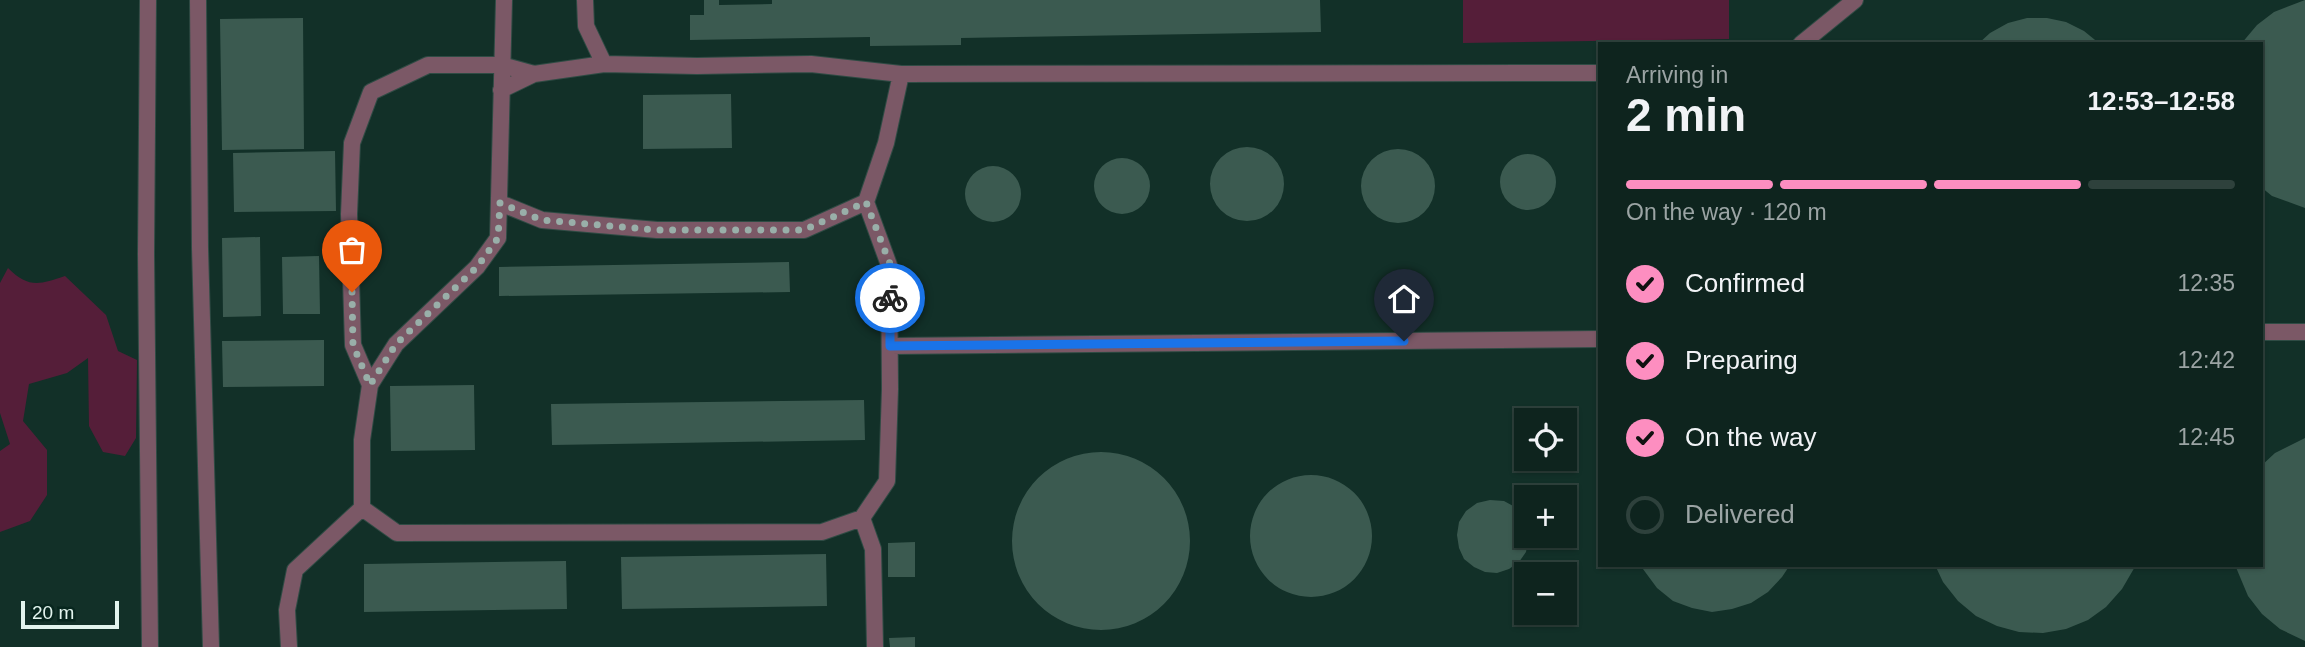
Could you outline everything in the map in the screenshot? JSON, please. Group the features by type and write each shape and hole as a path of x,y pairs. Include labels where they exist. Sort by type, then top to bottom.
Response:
{"lane":[{"path":"148,0 146,254 150,647"},
{"path":"198,0 200,248 211,647"},
{"path":"289,647 286,610 295,570 362,508 362,440 370,385 396,344 477,267 498,238 504,0"},
{"path":"585,0 586,26 604,64"},
{"path":"1803,42 1855,0"},
{"path":"500,90 534,74 604,64 811,64 901,74 1598,73"},
{"path":"370,385 353,345 349,214 352,143 371,92 428,65 502,65 534,74"},
{"path":"362,508 397,533 822,533 862,518 887,481 890,346 890,264 866,202 886,143 901,74"},
{"path":"500,203 542,220 657,230 804,230 866,202"},
{"path":"2263,332 2305,332"},
{"path":"890,346 1598,339"},
{"path":"862,518 873,549 875,647"}],"shaded area":[{"path":"1463,0 1729,0 1729,39 1463,43"},
{"path":"8,268 22,279 34,283 65,276 106,315 118,351 137,360 136,438 125,456 103,452 89,426 88,358 67,373 29,384 23,421 47,450 47,495 30,521 0,532 0,451 10,444 0,413 0,283"}],"building":[{"path":"704,0 719,0 719,5 772,4 772,0 1320,0 1321,32 961,38 961,45 870,46 870,37 690,40 690,15 704,15"},
{"path":"2305,0 2305,208 2272,196 2263,189 2263,42 2243,42 2257,25 2274,12"},
{"path":"303,18 304,149 222,150 220,19"},
{"path":"2027,18 2066,22 2098,42 1980,42 2008,23"},
{"path":"731,94 732,148 643,149 643,95"},
{"path":"1247,147 1268,153 1278,163 1284,184 1278,205 1268,215 1247,221 1226,215 1216,205 1210,184 1216,163 1226,153"},
{"path":"1398,149 1419,155 1429,165 1435,186 1429,207 1419,217 1398,223 1377,217 1367,207 1361,186 1367,165 1377,155"},
{"path":"335,151 336,211 234,212 233,153"},
{"path":"1528,154 1539,156 1548,162 1554,171 1554,193 1548,202 1539,208 1528,210 1517,208 1508,202 1502,193 1500,182 1502,171 1508,162 1517,156"},
{"path":"1122,158 1133,160 1142,166 1148,175 1148,197 1142,206 1133,212 1122,214 1111,212 1102,206 1096,197 1094,186 1096,175 1102,166 1111,160"},
{"path":"993,166 1004,168 1013,174 1019,183 1019,205 1013,214 1004,220 993,222 982,220 973,214 967,205 965,194 967,183 973,174 982,168"},
{"path":"260,237 261,316 223,317 222,238"},
{"path":"319,256 320,314 283,314 282,257"},
{"path":"789,262 790,292 499,296 499,267"},
{"path":"324,340 324,386 223,387 222,341"},
{"path":"474,385 475,450 391,451 390,386"},
{"path":"864,400 865,440 552,445 551,404"},
{"path":"2305,438 2305,641 2280,629 2262,614 2248,596 2236,567 2263,567 2263,464 2275,453"},
{"path":"1101,452 1135,459 1164,478 1183,507 1190,541 1183,575 1164,604 1135,623 1101,630 1067,623 1038,604 1019,575 1012,541 1019,507 1038,478 1067,459"},
{"path":"1311,475 1334,480 1354,493 1367,513 1372,536 1367,559 1354,579 1334,592 1311,597 1288,592 1268,579 1255,559 1250,536 1255,513 1268,493 1288,480"},
{"path":"1504,501 1514,506 1514,548 1527,548 1519,562 1514,562 1509,569 1497,573 1485,572 1464,559 1457,535 1459,522 1466,511 1477,503"},
{"path":"915,542 915,577 888,577 888,543"},
{"path":"826,554 827,606 622,609 621,557"},
{"path":"566,561 567,609 364,612 364,564"},
{"path":"1641,567 1789,567 1768,592 1751,603 1732,609 1712,612 1692,608 1673,601 1657,588"},
{"path":"1936,567 2135,567 2122,589 2106,607 2088,620 2066,629 2043,633 2019,632 1976,616 1958,601 1943,582"},
{"path":"915,637 915,647 890,647 889,638"}],"way so far":[{"path":"352,292 353,345 370,385 396,344 477,267 498,238 500,203 542,220 657,230 804,230 866,202 890,264 890,298"}],"route":[{"path":"890,298 890,346 1404,341"}]}
